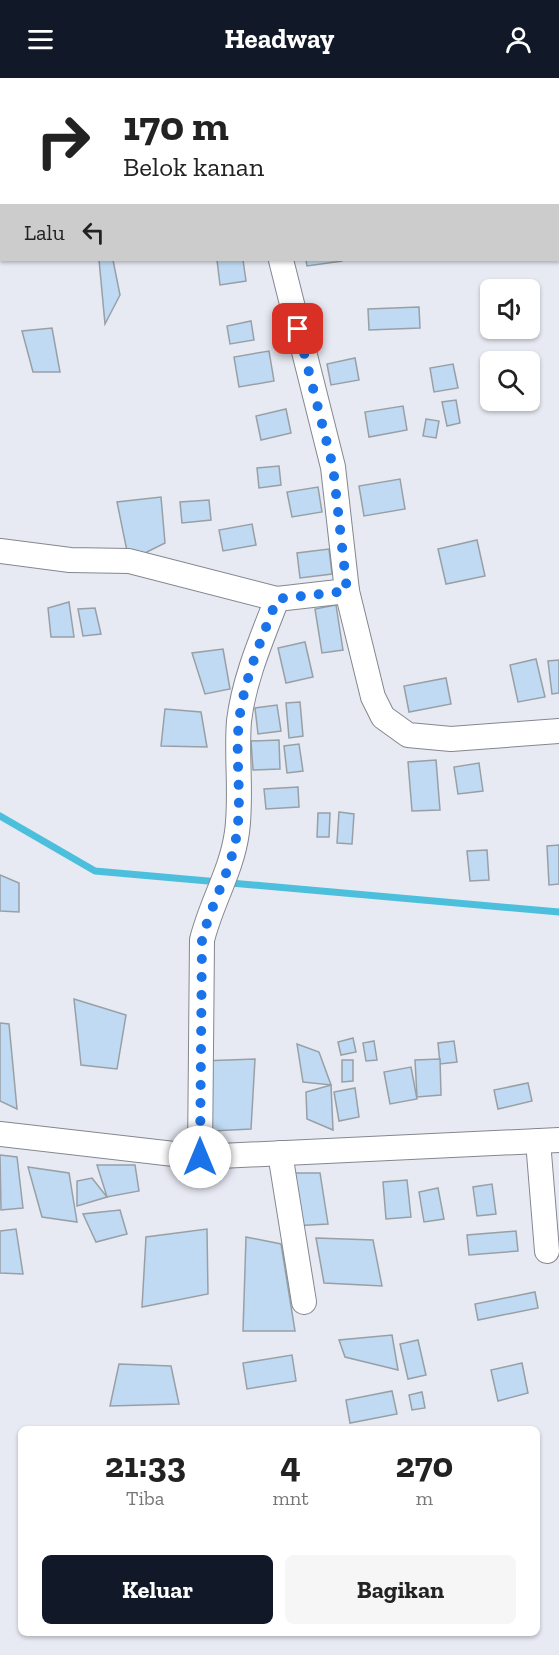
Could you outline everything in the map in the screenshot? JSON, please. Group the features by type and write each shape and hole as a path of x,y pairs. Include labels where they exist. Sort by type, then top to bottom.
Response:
{"street":[{"path":"281,261 333,467 347,591 373,696 383,717 408,735 451,739 559,731"},
{"path":"0,551 70,560 129,561 277,599 347,591"},
{"path":"200,1157 200,964 208,916 232,858 239,802 239,722 254,659 277,599"},
{"path":"0,1134 200,1157 549,1141 547,1251"},
{"path":"280,1153 304,1302"}],"building":[{"path":"99,261 113,261 120,295 105,324"},
{"path":"217,261 243,261 246,281 220,285"},
{"path":"306,261 342,261 307,266"},
{"path":"419,307 420,328 369,330 368,309"},
{"path":"251,321 254,340 230,344 227,326"},
{"path":"52,328 60,372 33,372 22,331"},
{"path":"269,351 274,381 239,387 234,357"},
{"path":"355,358 359,380 331,385 327,364"},
{"path":"453,364 458,388 434,392 430,368"},
{"path":"456,400 460,423 447,426 442,402"},
{"path":"403,406 407,430 369,437 365,412"},
{"path":"286,409 291,433 261,440 256,416"},
{"path":"426,419 439,421 436,438 423,436"},
{"path":"279,466 281,485 259,488 257,468"},
{"path":"400,479 405,509 364,516 359,486"},
{"path":"318,487 322,512 292,517 287,492"},
{"path":"161,497 165,543 129,561 117,502"},
{"path":"209,500 211,520 182,523 180,502"},
{"path":"252,524 256,545 223,551 219,530"},
{"path":"477,540 485,576 446,584 438,549"},
{"path":"329,549 332,574 300,578 297,553"},
{"path":"69,602 74,637 51,637 48,608"},
{"path":"336,605 343,650 322,653 315,609"},
{"path":"95,608 101,634 83,636 78,609"},
{"path":"305,642 313,677 286,683 278,648"},
{"path":"223,649 230,689 205,694 192,653"},
{"path":"536,659 545,697 518,702 510,665"},
{"path":"559,660 559,693 552,694 548,661"},
{"path":"446,678 451,704 409,712 404,686"},
{"path":"300,702 303,736 289,738 286,703"},
{"path":"277,705 281,731 258,734 255,708"},
{"path":"165,709 201,712 207,747 161,746"},
{"path":"279,740 280,769 253,770 251,741"},
{"path":"299,744 303,771 287,773 284,746"},
{"path":"436,760 440,810 412,811 408,762"},
{"path":"479,763 483,791 458,794 454,767"},
{"path":"298,787 299,807 266,809 264,789"},
{"path":"339,812 354,814 352,844 337,843"},
{"path":"318,813 330,813 329,837 317,837"},
{"path":"559,845 559,884 549,885 547,846"},
{"path":"487,850 489,880 470,881 467,851"},
{"path":"0,875 19,883 19,912 0,911"},
{"path":"74,999 126,1015 117,1069 81,1065"},
{"path":"0,1023 9,1024 17,1109 0,1101"},
{"path":"353,1038 356,1052 341,1055 338,1042"},
{"path":"374,1041 377,1060 366,1061 363,1043"},
{"path":"454,1041 457,1062 440,1064 438,1043"},
{"path":"297,1044 319,1052 331,1085 303,1082"},
{"path":"255,1059 251,1129 212,1131 201,1061"},
{"path":"440,1059 441,1095 417,1097 415,1060"},
{"path":"342,1060 353,1060 353,1081 342,1082"},
{"path":"411,1067 417,1099 390,1104 384,1072"},
{"path":"528,1083 532,1101 498,1109 494,1090"},
{"path":"331,1085 333,1130 307,1119 306,1092"},
{"path":"355,1088 359,1117 339,1121 334,1092"},
{"path":"0,1155 17,1157 23,1208 1,1210"},
{"path":"97,1165 135,1165 139,1191 107,1197"},
{"path":"28,1167 69,1173 77,1222 42,1217"},
{"path":"289,1173 320,1173 328,1224 292,1226"},
{"path":"92,1178 107,1197 77,1206 77,1181"},
{"path":"407,1180 411,1217 386,1219 383,1182"},
{"path":"492,1184 496,1214 477,1216 473,1187"},
{"path":"438,1188 444,1219 424,1222 419,1192"},
{"path":"120,1210 127,1234 96,1242 83,1214"},
{"path":"16,1229 23,1274 0,1273 0,1231"},
{"path":"207,1229 208,1294 142,1307 146,1237"},
{"path":"516,1231 518,1251 469,1255 467,1235"},
{"path":"246,1237 281,1244 295,1331 243,1331"},
{"path":"316,1238 373,1240 382,1286 324,1283"},
{"path":"535,1292 538,1308 478,1320 475,1304"},
{"path":"392,1335 398,1370 345,1357 339,1340"},
{"path":"418,1340 426,1375 408,1379 400,1344"},
{"path":"292,1355 296,1381 247,1389 243,1363"},
{"path":"522,1363 528,1393 498,1401 491,1370"},
{"path":"119,1364 171,1366 179,1404 110,1406"},
{"path":"392,1391 397,1414 350,1423 346,1400"},
{"path":"422,1392 425,1408 412,1410 409,1395"}],"waterway":[{"path":"0,816 95,871 559,912"}],"route":[{"path":"200,1157 202,940 208,916 232,858 237,831 239,722 254,659 277,599 347,591 333,467 298,329"}]}
